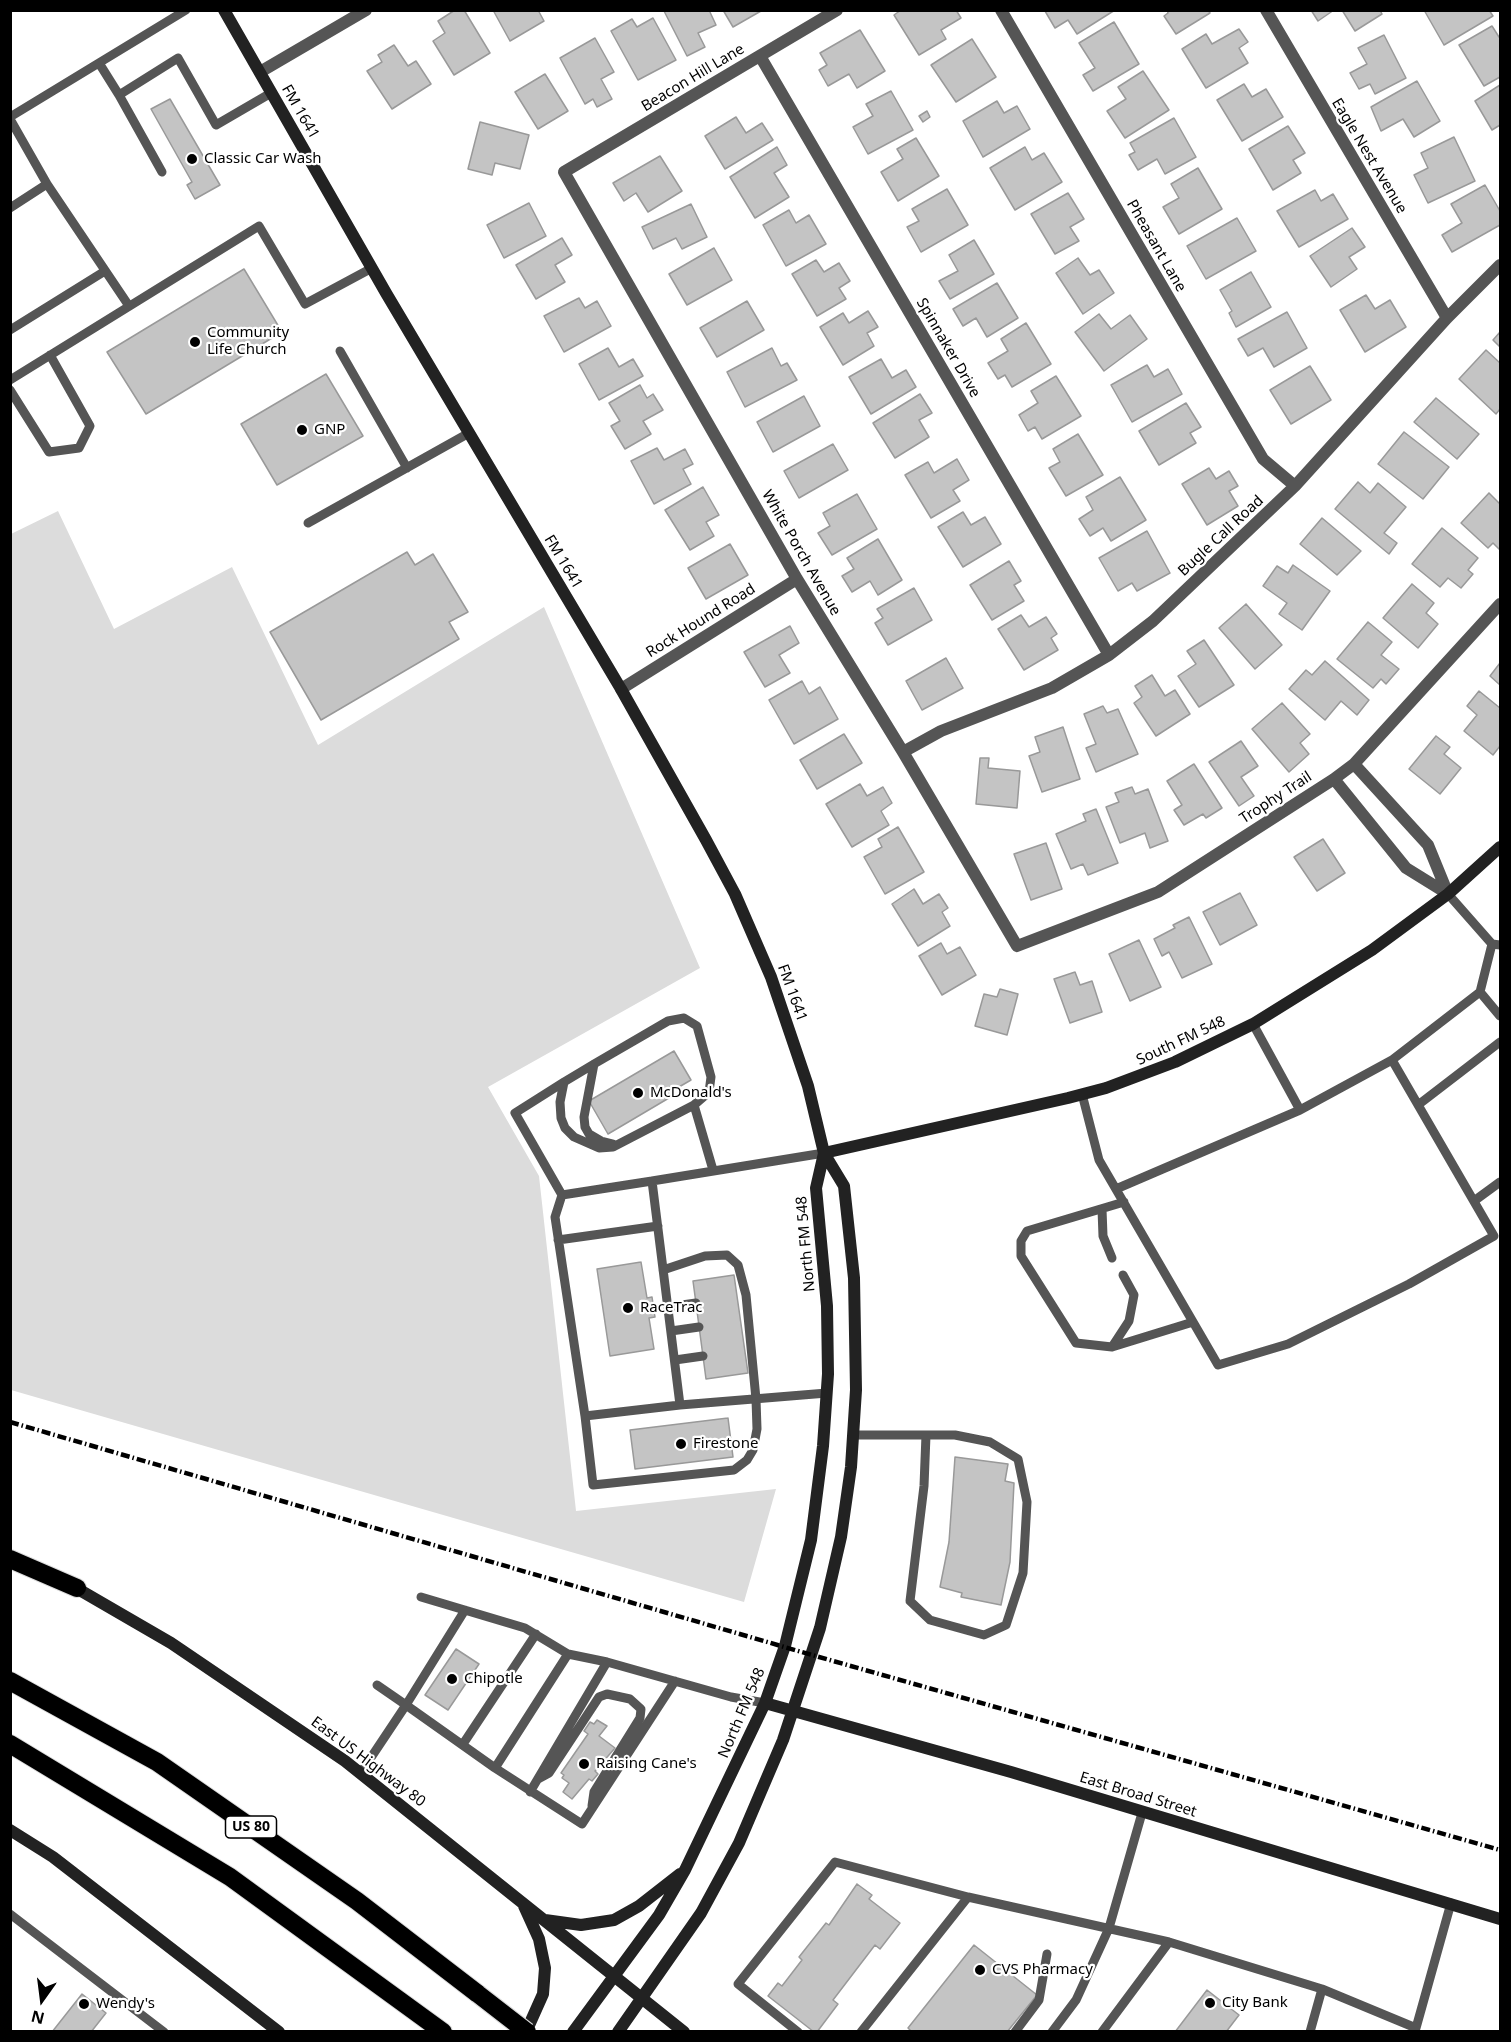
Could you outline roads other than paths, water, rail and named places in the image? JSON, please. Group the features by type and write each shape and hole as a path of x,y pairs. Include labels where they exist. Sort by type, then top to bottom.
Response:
{"highway":[{"path":"10,1559 77,1588"},
{"name":"US 80","path":"10,1681 157,1762 357,1900 526,2031"},
{"path":"10,1744 230,1877 443,2031"}],"main road":[{"name":"FM 1641","path":"224,10 372,268 621,689 706,840 755,937 798,1054 824,1153"},
{"name":"South FM 548","path":"824,1153 1082,1094 1175,1062 1253,1024 1372,950 1448,894 1500,847"},
{"name":"North FM 548","path":"573,2031 658,1915 685,1870 765,1702 785,1646 807,1558 820,1476 827,1393 827,1306 816,1188 824,1153"},
{"path":"618,2031 702,1912 754,1812 794,1710 820,1628 835,1570 854,1435 857,1354 853,1266 844,1186 824,1153"},
{"name":"East US Highway 80","path":"10,1550 191,1656 270,1708 360,1774 613,1977 684,2031"},
{"name":"East Broad Street","path":"765,1702 1011,1772 1142,1813 1500,1918"},
{"path":"10,1830 53,1857 279,2031"},
{"path":"544,1920 581,1925 614,1920 639,1906 685,1870"},
{"path":"522,1903 539,1939 545,1968 543,1994 526,2031"}],"street":[{"path":"260,72 366,10"},
{"name":"Beacon Hill Lane","path":"564,172 837,10"},
{"name":"Pheasant Lane","path":"1001,10 1263,459 1295,486"},
{"name":"Eagle Nest Avenue","path":"1266,10 1447,318"},
{"name":"Spinnaker Drive","path":"760,56 1109,655"},
{"name":"White Porch Avenue","path":"564,172 797,579 903,752 1017,946"},
{"name":"Bugle Call Road","path":"903,752 941,731 1052,688 1109,655 1153,621 1295,486 1447,318 1500,265"},
{"name":"Rock Hound Road","path":"621,689 797,579"},
{"name":"Trophy Trail","path":"1017,946 1158,892 1334,779 1354,764 1500,604"},
{"path":"1354,764 1428,846 1448,894"},
{"path":"1334,779 1406,868 1448,894"}],"lane":[{"path":"129,306 47,184 10,118 186,10"},
{"path":"119,95 178,58 216,125 272,93"},
{"path":"99,63 162,172"},
{"path":"10,208 47,184"},
{"path":"10,380 259,226 305,304 372,268"},
{"path":"10,330 105,271"},
{"path":"340,351 407,468"},
{"path":"10,390 49,452 79,448 90,426 50,355"},
{"path":"308,523 469,433"},
{"path":"1116,1189 1300,1110 1392,1060 1480,992 1496,945 1448,894"},
{"path":"1480,992 1500,1016"},
{"path":"564,1082 560,1102 561,1118 566,1128 574,1137 599,1148 618,1145 694,1105 709,1092 711,1077 697,1026 684,1018 668,1021 564,1082 516,1113 562,1195 555,1217 593,1485 734,1470 741,1466 753,1449 757,1428 756,1399 738,1265 727,1255 705,1256 663,1270"},
{"path":"1253,1024 1300,1110"},
{"path":"1418,1105 1500,1042"},
{"path":"1082,1094 1099,1160 1218,1365 1288,1344 1409,1284 1497,1233 1474,1202 1392,1060"},
{"path":"594,1064 584,1117 585,1127 589,1134 601,1141 618,1145"},
{"path":"694,1105 713,1170"},
{"path":"562,1195 824,1153"},
{"path":"652,1180 680,1405"},
{"path":"1474,1202 1500,1182"},
{"path":"1124,1202 1027,1231 1021,1241 1021,1256 1076,1343 1112,1347 1193,1322"},
{"path":"1102,1209 1103,1236 1112,1258"},
{"path":"558,1240 658,1226"},
{"path":"1112,1347 1129,1321 1134,1295 1123,1275"},
{"path":"668,1306 696,1303"},
{"path":"671,1331 699,1327"},
{"path":"675,1359 703,1356"},
{"path":"585,1416 680,1405 827,1393"},
{"path":"854,1435 926,1435 955,1436 990,1442 1018,1459 1027,1502 1023,1573 1006,1625 984,1635 930,1620 910,1601 924,1486 926,1435"},
{"path":"421,1598 536,1634 568,1654 607,1662 730,1697 765,1702"},
{"path":"360,1774 465,1610"},
{"path":"463,1744 536,1634"},
{"path":"495,1768 568,1654"},
{"path":"530,1792 607,1662"},
{"path":"377,1685 530,1792 582,1824 675,1681"},
{"path":"538,1779 549,1773 599,1697 608,1694 630,1699 641,1709 640,1718 594,1792 592,1808"},
{"path":"1052,2031 1076,2000 1109,1928 1142,1813"},
{"path":"798,2031 738,1984 835,1862 968,1897 1169,1942 1322,1989 1421,2030 1451,1903"},
{"path":"861,2031 968,1897"},
{"path":"10,1914 164,2031"},
{"path":"1102,2031 1169,1942"},
{"path":"1015,2031 1039,2000 1047,1954"},
{"path":"1310,2031 1322,1989"}],"railway":[{"path":"10,1422 812,1655 1500,1850"}],"place":[{"name":"Classic Car Wash","path":"192,159"},
{"name":"Community Life Church","path":"195,342"},
{"name":"GNP","path":"302,430"},
{"name":"McDonald's","path":"638,1093"},
{"name":"RaceTrac","path":"628,1308"},
{"name":"Firestone","path":"681,1444"},
{"name":"Chipotle","path":"452,1679"},
{"name":"Raising Cane's","path":"584,1764"},
{"name":"CVS Pharmacy","path":"980,1970"},
{"name":"City Bank","path":"1210,2003"},
{"name":"Wendy's","path":"84,2004"}]}
